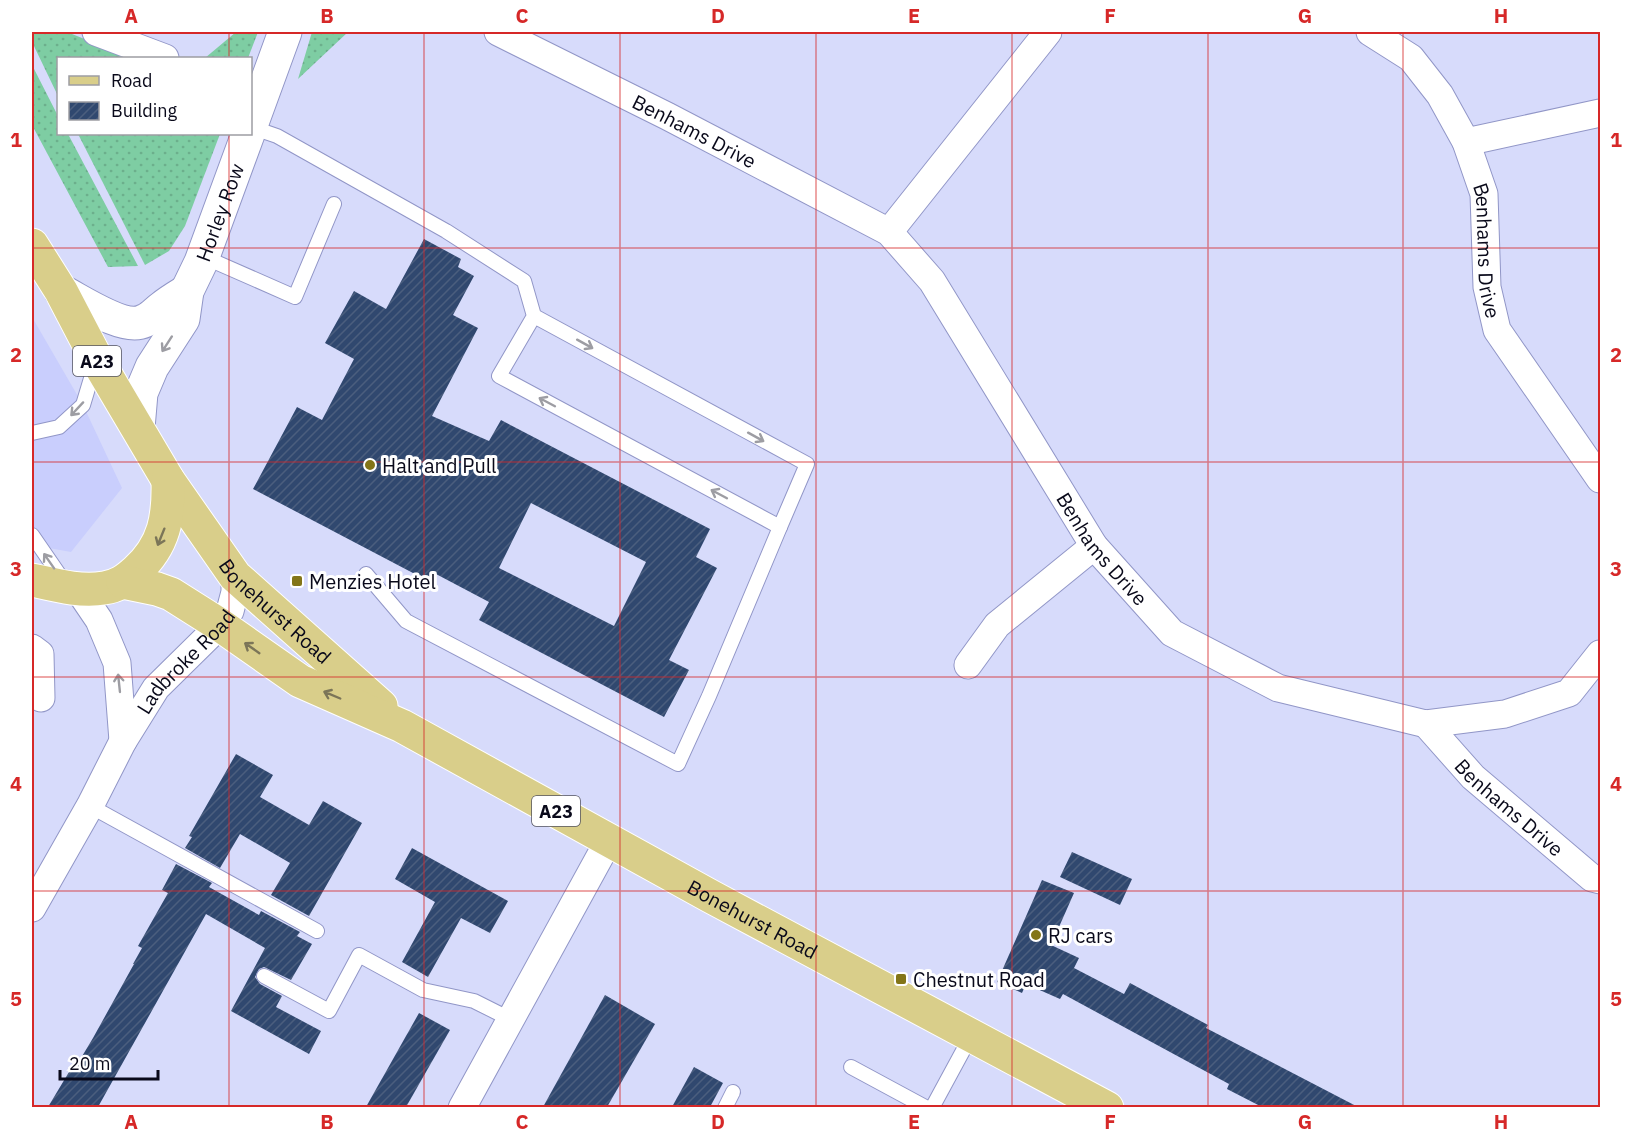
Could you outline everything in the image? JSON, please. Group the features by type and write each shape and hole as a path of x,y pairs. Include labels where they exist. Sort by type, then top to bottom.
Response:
{"main road":[{"name":"A23","path":"32,245 61,291 97,360 168,480 169,506 166,525 158,544 145,564 123,582 104,588 73,588 32,580"},
{"name":"Bonehurst Road","path":"168,480 235,576 402,726"},
{"name":"Bonehurst Road","path":"123,582 171,594 300,681 402,726 609,840 1107,1107"}],"street":[{"path":"96,32 162,57"},
{"path":"253,112 285,32"},
{"name":"Benhams Drive","path":"498,32 889,232 932,282 1094,546 1172,633 1278,688 1426,724 1505,714 1569,693 1600,654"},
{"path":"889,232 1048,32"},
{"name":"Benhams Drive","path":"1370,32 1411,58 1440,95 1466,142 1484,194 1486,287 1497,330 1600,479"},
{"path":"1466,142 1600,113"},
{"name":"Horley Row","path":"138,428 141,393 152,367 183,319 187,291 204,257 248,135"},
{"path":"61,291 115,320 130,324 141,323 152,317 163,306 187,291"},
{"path":"968,666 998,625 1094,546"},
{"name":"Ladbroke Road","path":"32,908 90,806 123,741 156,688 220,625 230,611 235,592 235,576"},
{"name":"Ladbroke Road","path":"73,588 99,620 117,663 123,741"},
{"path":"32,648 40,654 41,698"},
{"name":"Benhams Drive","path":"1426,724 1473,777 1592,878 1600,880"},
{"path":"462,1107 609,840"}],"lane":[{"path":"253,112 277,136 446,231 524,281 534,316 807,464 678,764 406,621 366,574"},
{"path":"204,257 296,297 334,204"},
{"path":"534,316 499,376 780,527"},
{"path":"32,433 58,427 83,405 97,360"},
{"path":"32,535 73,588"},
{"path":"90,806 317,931"},
{"path":"264,976 328,1011 359,955 423,990 474,1000 510,1019"},
{"path":"932,1107 972,1034"},
{"path":"851,1067 927,1107"},
{"path":"725,1107 733,1092"}],"shaded area":[{"path":"32,317 83,405 122,488 71,552 32,545"}],"green space":[{"path":"32,32 67,32 130,57 57,57 57,94 32,42"},
{"path":"236,32 258,32 248,57 206,57"},
{"path":"312,32 348,32 298,79"},
{"path":"32,65 57,114 57,135 69,135 138,266 108,267 32,125"},
{"path":"79,135 220,135 185,226 169,251 145,265"}],"building":[{"path":"424,239 461,259 458,267 474,276 453,315 478,328 432,416 489,441 501,420 710,529 696,557 717,568 669,660 689,670 664,717 479,620 489,602 436,574 432,583 253,489 297,407 322,420 354,359 325,343 354,291 386,309","holes":["531,503 646,562 614,626 499,568"]},
{"path":"236,754 273,775 260,797 309,825 323,801 362,823 309,916 271,895 290,863 240,834 220,868 185,848 192,837 189,836"},
{"path":"412,848 508,901 490,933 461,918 428,977 402,962 435,902 395,879"},
{"path":"1072,852 1132,879 1120,905 1060,877"},
{"path":"176,864 212,883 209,887 259,915 261,911 300,932 297,936 312,944 291,980 264,967 259,969 255,977 260,984 282,996 276,1007 321,1031 309,1054 231,1011 265,948 206,914 98,1107 48,1107 75,1062 78,1063 134,964 142,948 138,946 168,893 162,890"},
{"path":"1042,880 1074,893 1051,945 1079,958 1074,968 1124,994 1130,983 1208,1025 1206,1028 1358,1107 1262,1107 1227,1089 1229,1084 1063,994 1060,999 1026,984 1022,993 997,982"},
{"path":"605,995 655,1024 607,1107 543,1107"},
{"path":"419,1013 450,1030 406,1107 366,1107"},
{"path":"694,1067 723,1083 710,1107 672,1107"}],"place":[{"name":"Halt and Pull","path":"370,465"},
{"name":"Menzies Hotel","path":"297,581"},
{"name":"RJ cars","path":"1036,935"},
{"name":"Chestnut Road","path":"901,979"}]}
